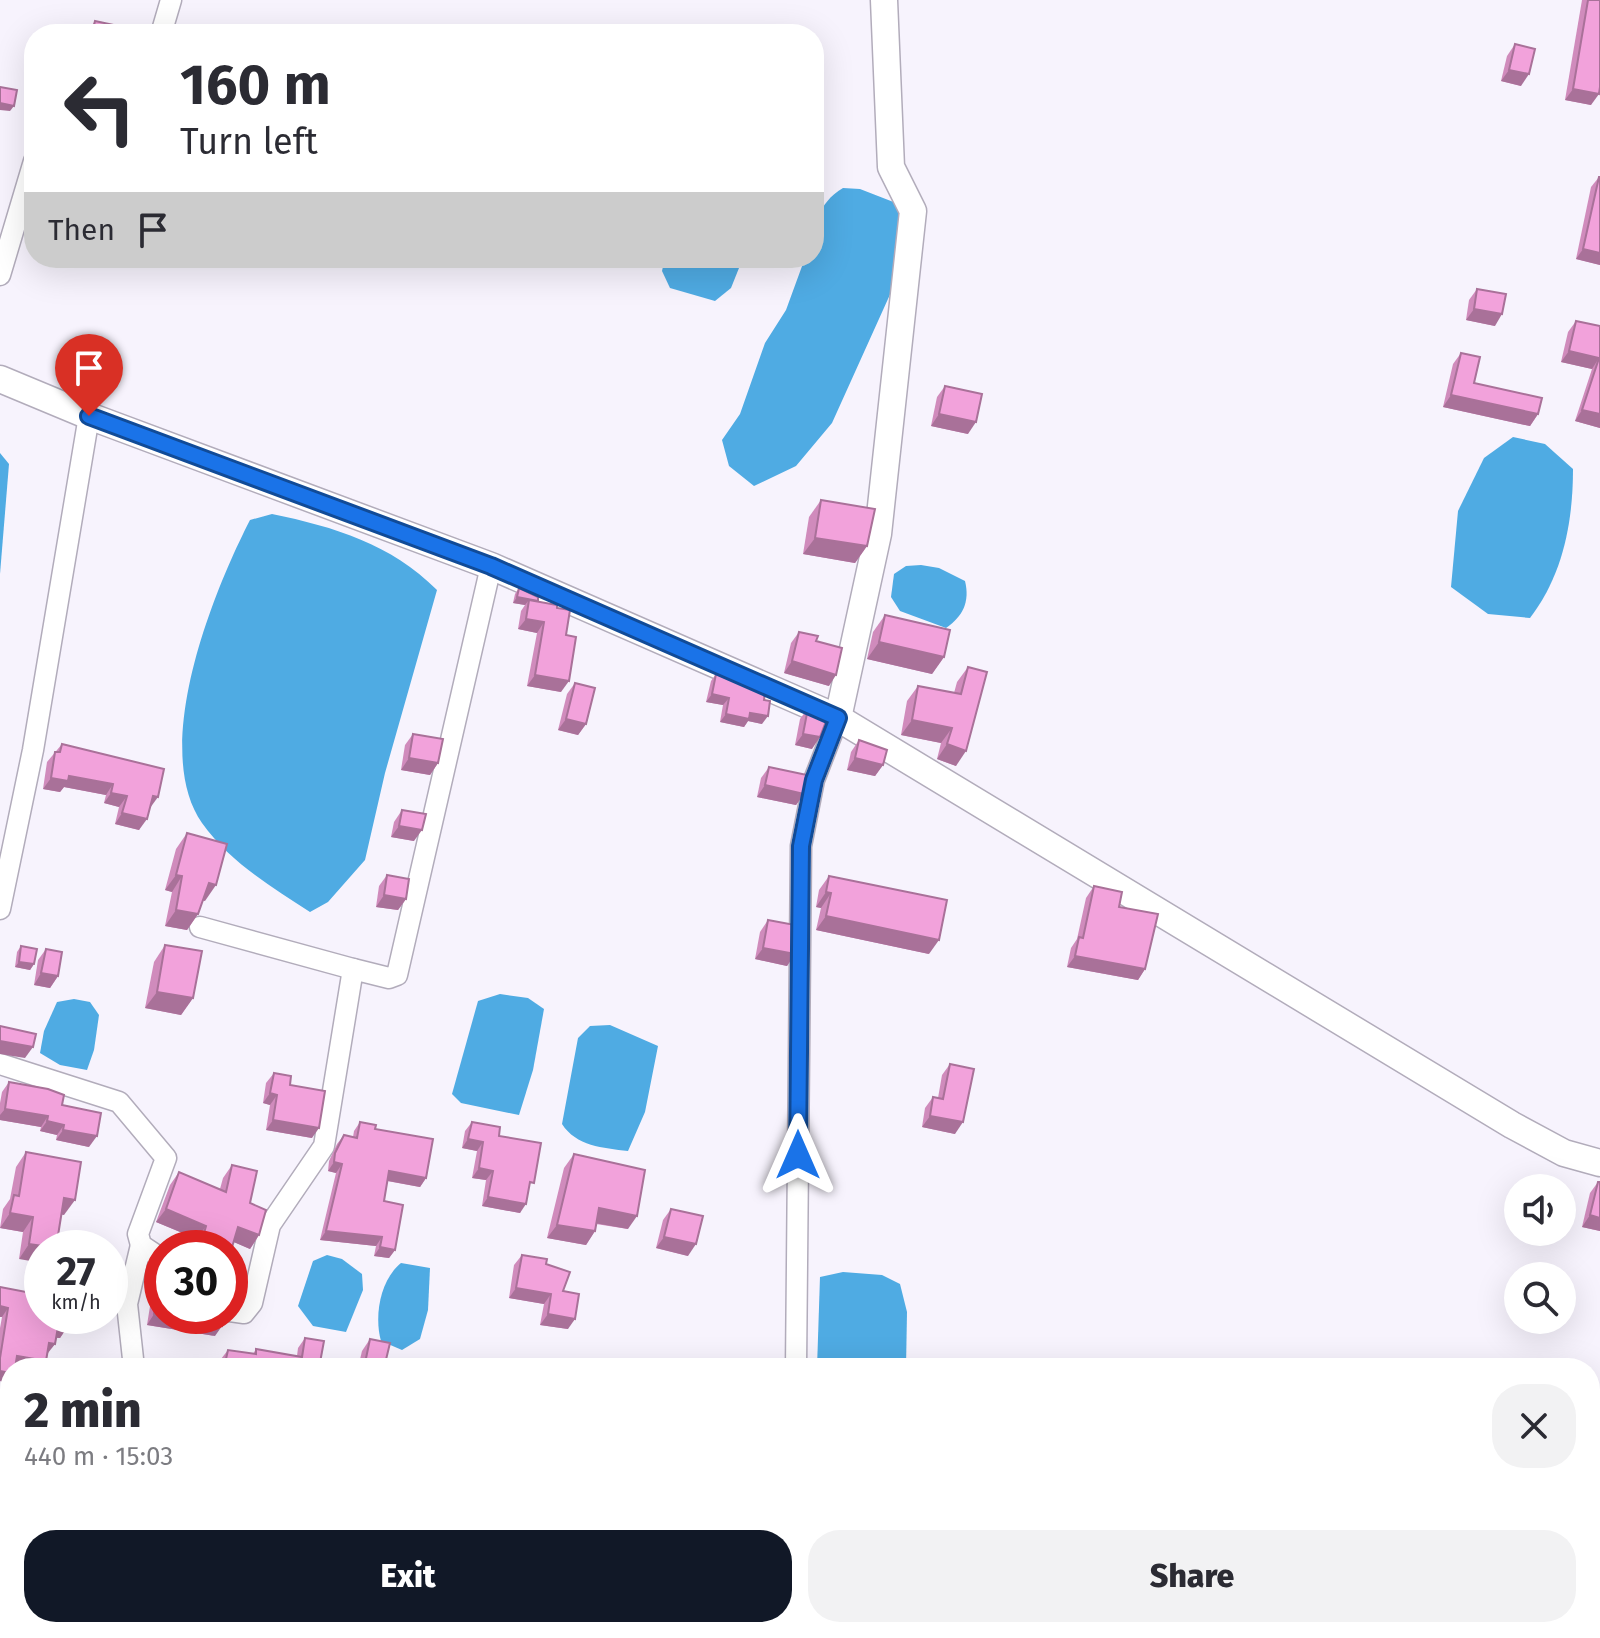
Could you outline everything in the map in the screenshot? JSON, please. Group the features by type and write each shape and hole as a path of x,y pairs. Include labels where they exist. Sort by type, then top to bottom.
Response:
{"street":[{"path":"164,24 171,0"},
{"path":"796,1358 801,846 814,780 838,718 878,534 913,211 891,167 884,0"},
{"path":"0,275 24,195"},
{"path":"0,379 89,416 491,566 838,718 1512,1125 1564,1153 1600,1163"},
{"path":"0,909 33,750 89,416"},
{"path":"200,927 389,978 397,975 491,566"},
{"path":"248,1308 252,1303 270,1225 324,1146 353,969"},
{"path":"0,1064 119,1102 166,1158 141,1222 141,1245 127,1304 133,1358"}],"water":[{"path":"843,188 860,189 896,203 901,216 897,279 832,423 796,466 754,486 729,466 722,440 740,414 765,343 786,310 801,268 824,268 824,206"},
{"path":"663,268 739,268 731,288 715,301 670,288"},
{"path":"1513,437 1545,444 1573,469 1571,509 1564,547 1551,584 1530,618 1488,614 1451,587 1458,511 1484,458"},
{"path":"0,453 9,464 0,574"},
{"path":"272,514 340,532 381,549 437,590 385,773 365,860 328,902 310,912 252,872 213,837 202,823 188,791 182,754 193,670 220,587 250,520"},
{"path":"906,566 939,568 965,581 967,596 964,608 946,628 900,611 891,597 894,574"},
{"path":"500,994 528,998 544,1009 533,1070 519,1115 461,1103 452,1094 478,1001"},
{"path":"74,999 90,1002 99,1015 94,1050 87,1070 60,1065 40,1053 44,1031 57,1002"},
{"path":"610,1025 658,1046 645,1112 628,1151 582,1141 562,1124 578,1038 590,1026"},
{"path":"327,1255 342,1259 362,1274 363,1290 346,1332 313,1326 298,1306 313,1261"},
{"path":"401,1263 430,1268 428,1310 420,1339 402,1350 381,1341 378,1321 380,1299 388,1279"},
{"path":"843,1272 882,1275 900,1284 907,1312 906,1358 817,1358 820,1277"}],"building":[{"path":"1588,0 1600,0 1599,94 1573,89"},
{"path":"1515,44 1535,49 1529,74 1509,70"},
{"path":"0,87 17,90 14,106 0,103"},
{"path":"1600,177 1600,253 1583,249"},
{"path":"1477,289 1506,294 1502,314 1474,309"},
{"path":"1576,321 1600,326 1600,414 1582,410 1599,358 1569,351"},
{"path":"1461,353 1480,357 1474,383 1542,398 1538,414 1451,395"},
{"path":"945,386 982,394 976,422 939,414"},
{"path":"821,500 875,509 867,546 815,538"},
{"path":"519,588 538,597 538,601 517,597"},
{"path":"529,600 570,610 566,635 576,637 569,681 535,675 544,622 526,619"},
{"path":"885,615 950,630 944,657 879,642"},
{"path":"799,632 818,636 816,641 842,648 836,675 792,661"},
{"path":"968,667 987,672 966,751 947,744 952,728 912,720 918,686 961,694"},
{"path":"716,674 765,693 764,700 770,701 768,716 750,713 749,719 726,714 729,698 712,694"},
{"path":"575,683 595,688 586,724 566,719"},
{"path":"808,708 828,716 820,737 803,734"},
{"path":"413,734 443,739 438,763 409,758"},
{"path":"859,740 887,750 883,765 855,758"},
{"path":"62,744 164,769 158,797 153,796 147,819 122,813 127,796 111,793 113,784 69,776 68,781 51,778 55,752 60,752"},
{"path":"769,767 807,775 804,794 765,785"},
{"path":"402,810 426,814 422,830 399,826"},
{"path":"187,833 227,844 216,885 209,883 198,914 176,910 182,876 176,875"},
{"path":"387,875 409,879 406,899 384,895"},
{"path":"829,876 947,900 939,940 826,916 831,893 826,892"},
{"path":"1094,886 1122,892 1119,907 1158,914 1145,969 1075,956 1079,937 1083,938"},
{"path":"768,920 795,925 795,954 763,948"},
{"path":"165,945 202,951 193,998 157,992"},
{"path":"21,946 37,949 34,964 19,962"},
{"path":"46,949 62,952 58,976 41,973"},
{"path":"0,1026 36,1034 33,1047 0,1041"},
{"path":"950,1064 974,1069 963,1122 930,1116 933,1097 943,1099"},
{"path":"274,1073 291,1076 290,1085 325,1091 319,1128 273,1120 277,1095 270,1093"},
{"path":"9,1082 48,1089 64,1095 62,1105 101,1113 97,1136 63,1130 64,1125 47,1121 48,1116 5,1109"},
{"path":"360,1122 376,1125 375,1129 433,1139 426,1178 389,1171 384,1201 403,1205 395,1250 380,1247 382,1237 326,1231 342,1164 334,1162 335,1153 344,1135 357,1138"},
{"path":"472,1122 500,1127 499,1136 541,1143 534,1183 530,1182 526,1204 488,1197 493,1171 479,1168 483,1142 468,1139"},
{"path":"26,1152 81,1162 75,1200 64,1198 59,1230 31,1230 33,1217 10,1213 14,1195 19,1196"},
{"path":"574,1154 645,1170 637,1216 599,1208 595,1231 557,1225"},
{"path":"232,1165 257,1171 250,1203 266,1210 259,1235 238,1227 237,1230 205,1230 206,1226 166,1209 179,1172 226,1192"},
{"path":"1600,1182 1600,1218 1590,1215"},
{"path":"671,1209 703,1216 696,1244 664,1237"},
{"path":"522,1255 547,1259 546,1264 570,1272 563,1291 579,1294 575,1319 548,1314 551,1294 516,1288"},
{"path":"0,1287 24,1292 24,1334 57,1334 55,1344 49,1343 46,1358 0,1358 8,1308 0,1306"},
{"path":"305,1338 324,1341 321,1358 226,1358 228,1350 256,1354 256,1349 302,1357"},
{"path":"370,1339 390,1343 386,1358 366,1358"}],"route":[{"path":"89,416 491,566 838,718 814,780 801,846 798,1155"}]}
